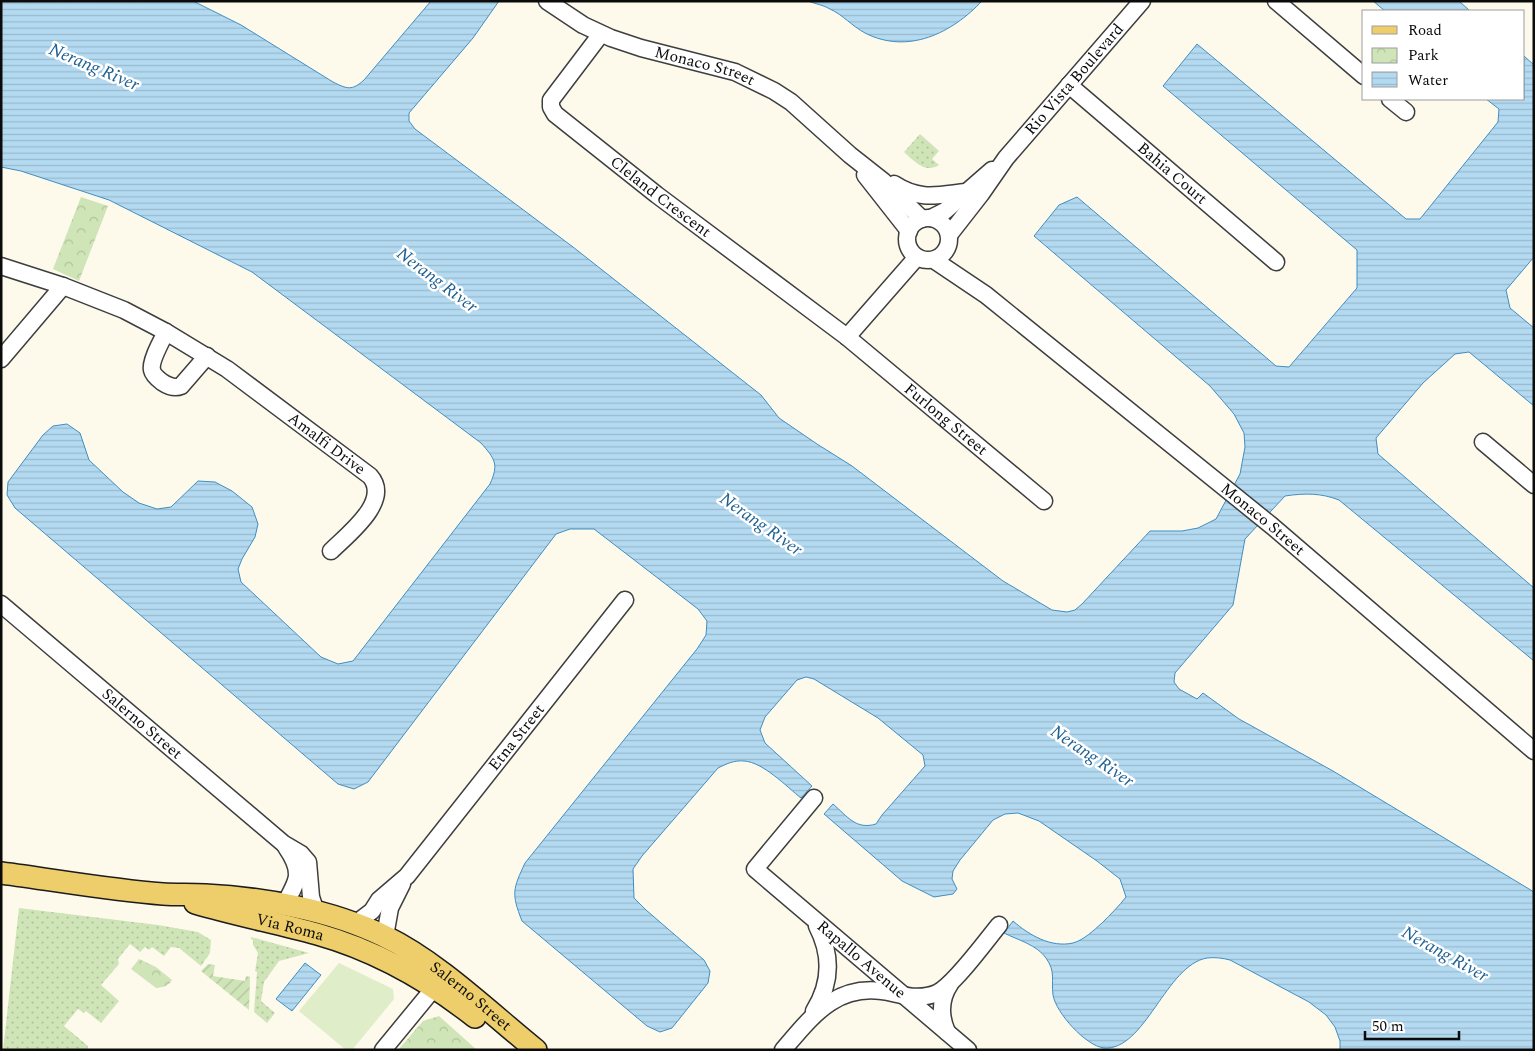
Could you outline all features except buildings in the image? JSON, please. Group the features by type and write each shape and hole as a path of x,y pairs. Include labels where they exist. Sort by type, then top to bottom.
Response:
{"main road":[{"name":"Via Roma","path":"1,874 164,894 204,894 291,900 316,912 355,924 394,941"},
{"name":"Via Roma","path":"164,894 224,912 310,932 343,943 410,974"},
{"name":"Salerno Street","path":"394,941 436,968 536,1050"},
{"name":"Salerno Street","path":"410,974 464,1009 516,1050"}],"street":[{"name":"Monaco Street","path":"547,1 566,15 624,44 735,72 791,102 850,156 883,181 927,219"},
{"name":"Rio Vista Boulevard","path":"943,248 1006,158 1142,1"},
{"path":"1276,1 1362,74"},
{"path":"566,15 578,28 582,36 584,54"},
{"name":"Cleland Crescent","path":"601,34 551,100 550,107 555,114 657,195 847,337"},
{"name":"Bahia Court","path":"1069,85 1276,262"},
{"path":"1391,100 1406,112"},
{"name":"Monaco Street","path":"850,156 909,231"},
{"name":"Rio Vista Boulevard","path":"927,219 945,211 1006,158"},
{"path":"883,181 888,181 919,196 936,197 966,192"},
{"path":"927,219 939,221 946,227 943,248 925,260 917,257 908,246 907,238 909,231 912,226 927,219"},
{"name":"Monaco Street","path":"943,248 986,295 1272,526 1534,751"},
{"path":"847,337 917,257"},
{"name":"Amalfi Drive","path":"1,266 63,286 124,310 166,332 227,369 373,479 376,492 373,504 364,518 331,551"},
{"path":"1,359 63,286"},
{"path":"166,332 151,368 153,374 165,384 175,388 181,386 207,356"},
{"name":"Furlong Street","path":"847,337 1044,501"},
{"path":"1483,442 1534,485"},
{"name":"Etna Street","path":"355,924 372,911 379,900 406,876 625,600"},
{"name":"Salerno Street","path":"4,611 284,844 301,854 308,862 311,897 316,912"},
{"name":"Rapallo Avenue","path":"814,798 755,869 968,1050"},
{"name":"Salerno Street","path":"284,844 296,861 298,876 291,900"},
{"name":"Etna Street","path":"394,941 390,908 406,876"},
{"path":"291,900 310,932"},
{"path":"804,1026 819,1002 825,988 828,973 826,946 815,921"},
{"path":"947,1032 942,1017 942,1004 945,993 951,983 999,925"},
{"path":"783,1050 822,1007 836,998 848,994 873,991 904,996 930,996 941,991 951,983"},
{"path":"384,1050 434,988"}],"green space":[{"path":"920,134 939,151 932,159 939,165 929,168 924,167 904,152"},
{"path":"81,197 108,206 79,281 53,269"},
{"path":"19,908 158,925 198,932 211,940 210,953 201,966 179,948 171,947 164,956 152,947 149,950 145,947 140,952 130,944 118,959 119,964 101,985 119,1001 101,1023 86,1011 84,1013 78,1009 64,1026 88,1046 87,1050 3,1050"},
{"path":"251,937 309,953 279,961 264,982 261,1001 275,1013 267,1023 254,1012 257,972 255,971 258,953"},
{"path":"139,959 156,967 172,980 165,986 156,988 131,969"},
{"path":"339,963 393,989 394,999 352,1050 346,1050 299,1011"},
{"path":"208,964 215,965 213,976 245,981 246,976 250,977 249,1010 201,971"},
{"path":"439,1016 477,1050 398,1050 423,1021"}],"water":[{"name":"Nerang River","path":"1,1 193,1 241,25 333,82 349,88 356,86 364,80 431,1 499,1 473,38 409,113 409,121 415,129 573,247 761,395 779,418 852,466 1003,581 1052,610 1067,612 1075,610 1082,604 1150,531 1182,531 1198,528 1216,519 1240,474 1245,447 1244,433 1234,414 1210,386 1034,236 1059,205 1077,197 1276,366 1289,367 1357,288 1357,250 1163,86 1197,44 1406,219 1420,219 1498,122 1499,109 1487,100 1525,100 1525,57 1534,65 1534,257 1506,290 1510,308 1534,328 1534,406 1469,352 1455,354 1423,383 1376,438 1378,454 1534,588 1534,661 1339,500 1313,494 1299,494 1285,496 1245,539 1233,605 1175,673 1174,682 1179,689 1197,699 1203,693 1239,719 1333,771 1534,892 1534,1050 1340,1050 1340,1041 1335,1027 1326,1015 1309,1002 1230,960 1221,958 1207,958 1192,964 1179,975 1144,1023 1132,1036 1119,1045 1104,1048 1097,1046 1073,1028 1060,1011 1053,995 1051,968 1042,953 1032,946 1004,933 1013,921 1026,931 1049,942 1065,944 1077,942 1102,923 1126,897 1120,879 1039,821 1018,813 1005,814 993,820 960,860 953,871 952,879 957,889 953,894 934,897 902,881 824,814 833,804 848,818 858,824 876,824 925,766 923,755 878,718 814,679 806,677 797,680 765,717 760,730 765,743 812,786 801,798 767,770 751,762 740,761 724,765 718,768 633,869 634,898 704,960 710,971 708,983 672,1028 660,1032 647,1026 522,921 516,904 515,891 525,863 697,649 706,635 707,621 698,609 594,529 570,529 556,534 368,782 354,789 338,784 15,508 7,495 8,482 43,435 53,426 67,424 80,433 89,460 123,492 139,503 157,509 171,507 198,481 215,482 232,491 252,507 258,524 255,537 238,569 241,582 321,657 338,664 353,661 490,484 495,466 490,453 481,443 252,272 109,200 21,171 1,167"},
{"path":"808,1 982,1 957,23 943,31 913,41 897,42 865,33 835,11"},
{"path":"1373,1 1459,1 1469,10 1384,10"},
{"path":"305,963 321,975 292,1011 276,999"}]}
